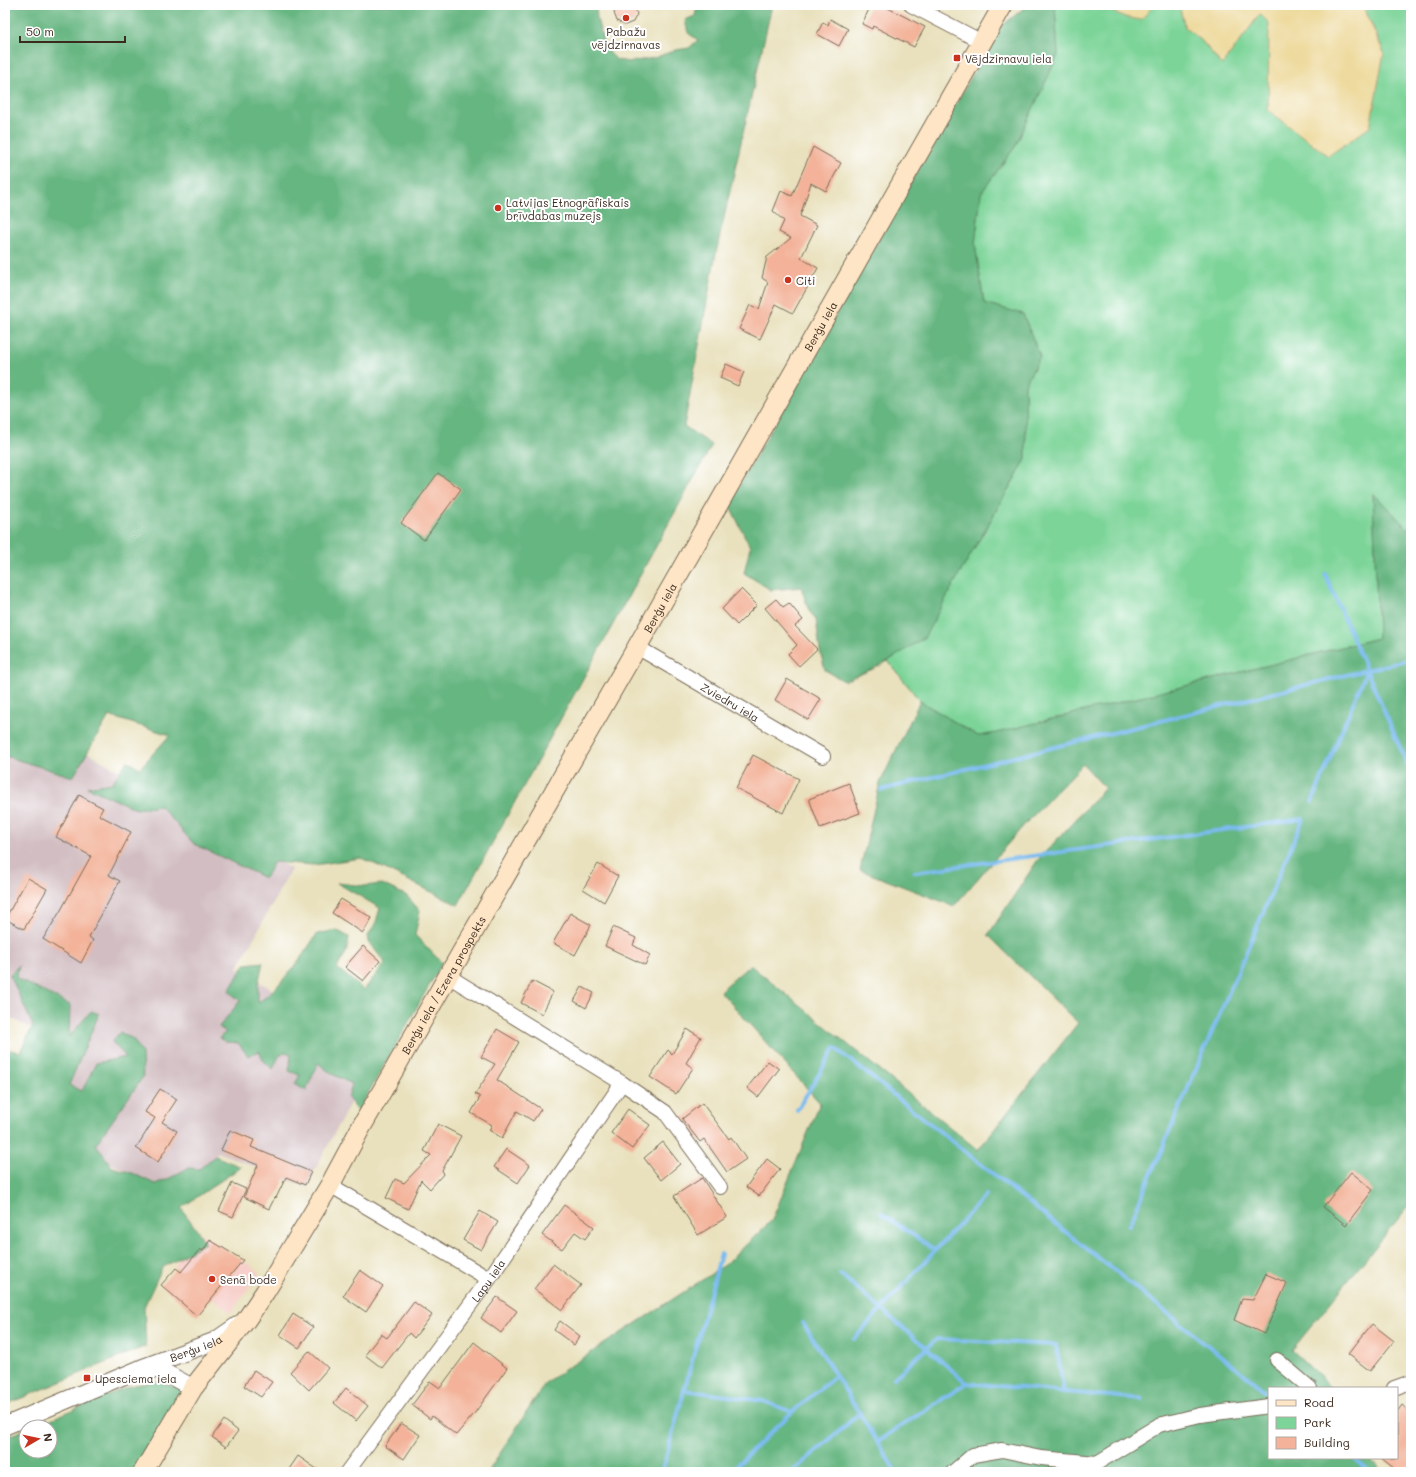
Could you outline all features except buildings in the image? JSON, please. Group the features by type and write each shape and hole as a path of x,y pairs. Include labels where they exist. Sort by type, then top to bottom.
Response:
{"main road":[{"name":"Berģu iela","path":"637,647 1003,5"},
{"name":"Berģu iela / Ezera prospekts","path":"246,1320 273,1279 330,1185 359,1131 637,647"},
{"path":"143,1472 193,1388 246,1320"}],"street":[{"path":"911,5 982,42"},
{"name":"Zviedru iela","path":"637,647 823,756"},
{"path":"448,976 622,1083 665,1112 720,1187"},
{"name":"Lapu iela","path":"347,1472 489,1279 622,1083"},
{"path":"330,1185 489,1279"},
{"name":"Berģu iela","path":"5,1426 142,1368 215,1341 246,1320"},
{"path":"1277,1360 1309,1387"},
{"name":"Berģu iela","path":"142,1368 160,1370 193,1388"},
{"path":"1397,1387 1411,1382"},
{"path":"953,1472 973,1455 1002,1450 1041,1458 1097,1463 1159,1425 1200,1415 1268,1406"}],"shaded area":[{"path":"25,717 291,869 237,969 358,1039 377,1052 306,1187 218,1152 184,1197 21,1123 60,1041 5,1016 5,758"},
{"path":"199,1233 260,1272 231,1313 174,1266"}],"green space":[{"path":"5,5 596,5 597,19 603,41 609,52 617,60 629,62 654,58 676,50 689,48 698,40 688,33 685,20 695,16 697,5 772,5 716,253 684,426 712,445 458,905 361,858 314,865 274,862 265,878 194,844 160,806 136,809 87,787 112,783 127,761 140,768 170,735 109,716 73,777 5,756"},
{"path":"1028,5 1055,5 1058,55 1015,147 981,193 975,244 984,303 1023,314 1040,357 1025,384 1026,459 924,638 888,661 844,681 825,670 820,651 816,619 809,611 801,587 771,590 744,573 750,547 729,504 999,28"},
{"path":"1055,5 1108,5 1110,10 1125,17 1154,5 1176,5 1180,9 1185,27 1201,40 1222,65 1260,14 1270,23 1269,110 1384,53 1363,5 1411,5 1411,532 1373,494 1378,638 992,734 978,736 920,701 888,661 924,637 1026,459 1025,384 1040,357 1023,314 984,303 975,244 981,193 1015,147 1058,55"},
{"path":"1373,493 1411,532 1411,1203 1292,1350 1331,1387 1268,1387 1268,1459 1369,1459 1385,1472 488,1472 546,1382 725,1265 772,1220 820,1103 720,991 750,965 978,1150 1078,1023 988,935 1037,861 1105,788 1083,764 1025,824 954,906 860,870 880,783 920,701 978,736 992,734 1378,638"},
{"path":"337,883 365,886 382,884 407,896 420,911 415,935 442,963 358,1111 348,1098 352,1084 332,1074 318,1063 306,1091 295,1084 300,1075 289,1071 291,1054 285,1052 279,1056 273,1069 263,1060 259,1051 248,1056 238,1043 226,1042 219,1038 226,1032 219,1027 240,1001 229,991 245,964 263,962 258,985 258,1003 276,988 317,934 336,930 349,937 347,951 337,968 364,990 385,963 369,942 368,936 376,922 380,908"},
{"path":"19,965 16,978 70,1005 69,1037 91,1011 99,1014 69,1085 82,1091 96,1063 126,1057 112,1042 120,1032 133,1039 142,1053 143,1077 96,1144 112,1167 132,1173 155,1184 188,1168 199,1169 215,1156 241,1167 181,1208 205,1243 162,1268 144,1307 146,1346 5,1405 5,1049 20,1052 33,1026 10,975"},
{"path":"158,1381 186,1391 137,1472 5,1472 5,1438 18,1432 18,1459 58,1459 58,1419 51,1419 130,1386"}],"sand":[{"path":"1108,5 1154,5 1141,20 1125,17 1110,10"},
{"path":"1176,5 1363,5 1384,53 1370,127 1328,156 1268,110 1269,23 1260,14 1222,65 1201,40 1185,27 1180,9"}],"waterway":[{"path":"1325,574 1411,773"},
{"path":"881,790 1411,659"},
{"path":"1312,802 1367,670"},
{"path":"915,872 1303,819 1129,1226"},
{"path":"797,1110 835,1048 1268,1393"},
{"path":"854,1339 986,1195"},
{"path":"881,1213 935,1250"},
{"path":"662,1472 721,1254"},
{"path":"840,1274 967,1383 1142,1399"},
{"path":"803,1323 896,1472"},
{"path":"894,1378 937,1339 1056,1345 1064,1392"},
{"path":"730,1472 792,1412 836,1376"},
{"path":"878,1441 967,1383"},
{"path":"684,1390 763,1401 792,1412"},
{"path":"792,1472 860,1413"},
{"path":"1355,1459 1371,1472"}],"place":[{"name":"Pabažu vējdzirnavas","path":"626,18"},
{"name":"Vējdzirnavu iela","path":"957,58"},
{"name":"Latvijas Etnogrāfiskais brīvdabas muzejs","path":"498,208"},
{"name":"Citi","path":"788,280"},
{"name":"Senā bode","path":"212,1279"},
{"name":"Upesciema iela","path":"87,1378"}]}
